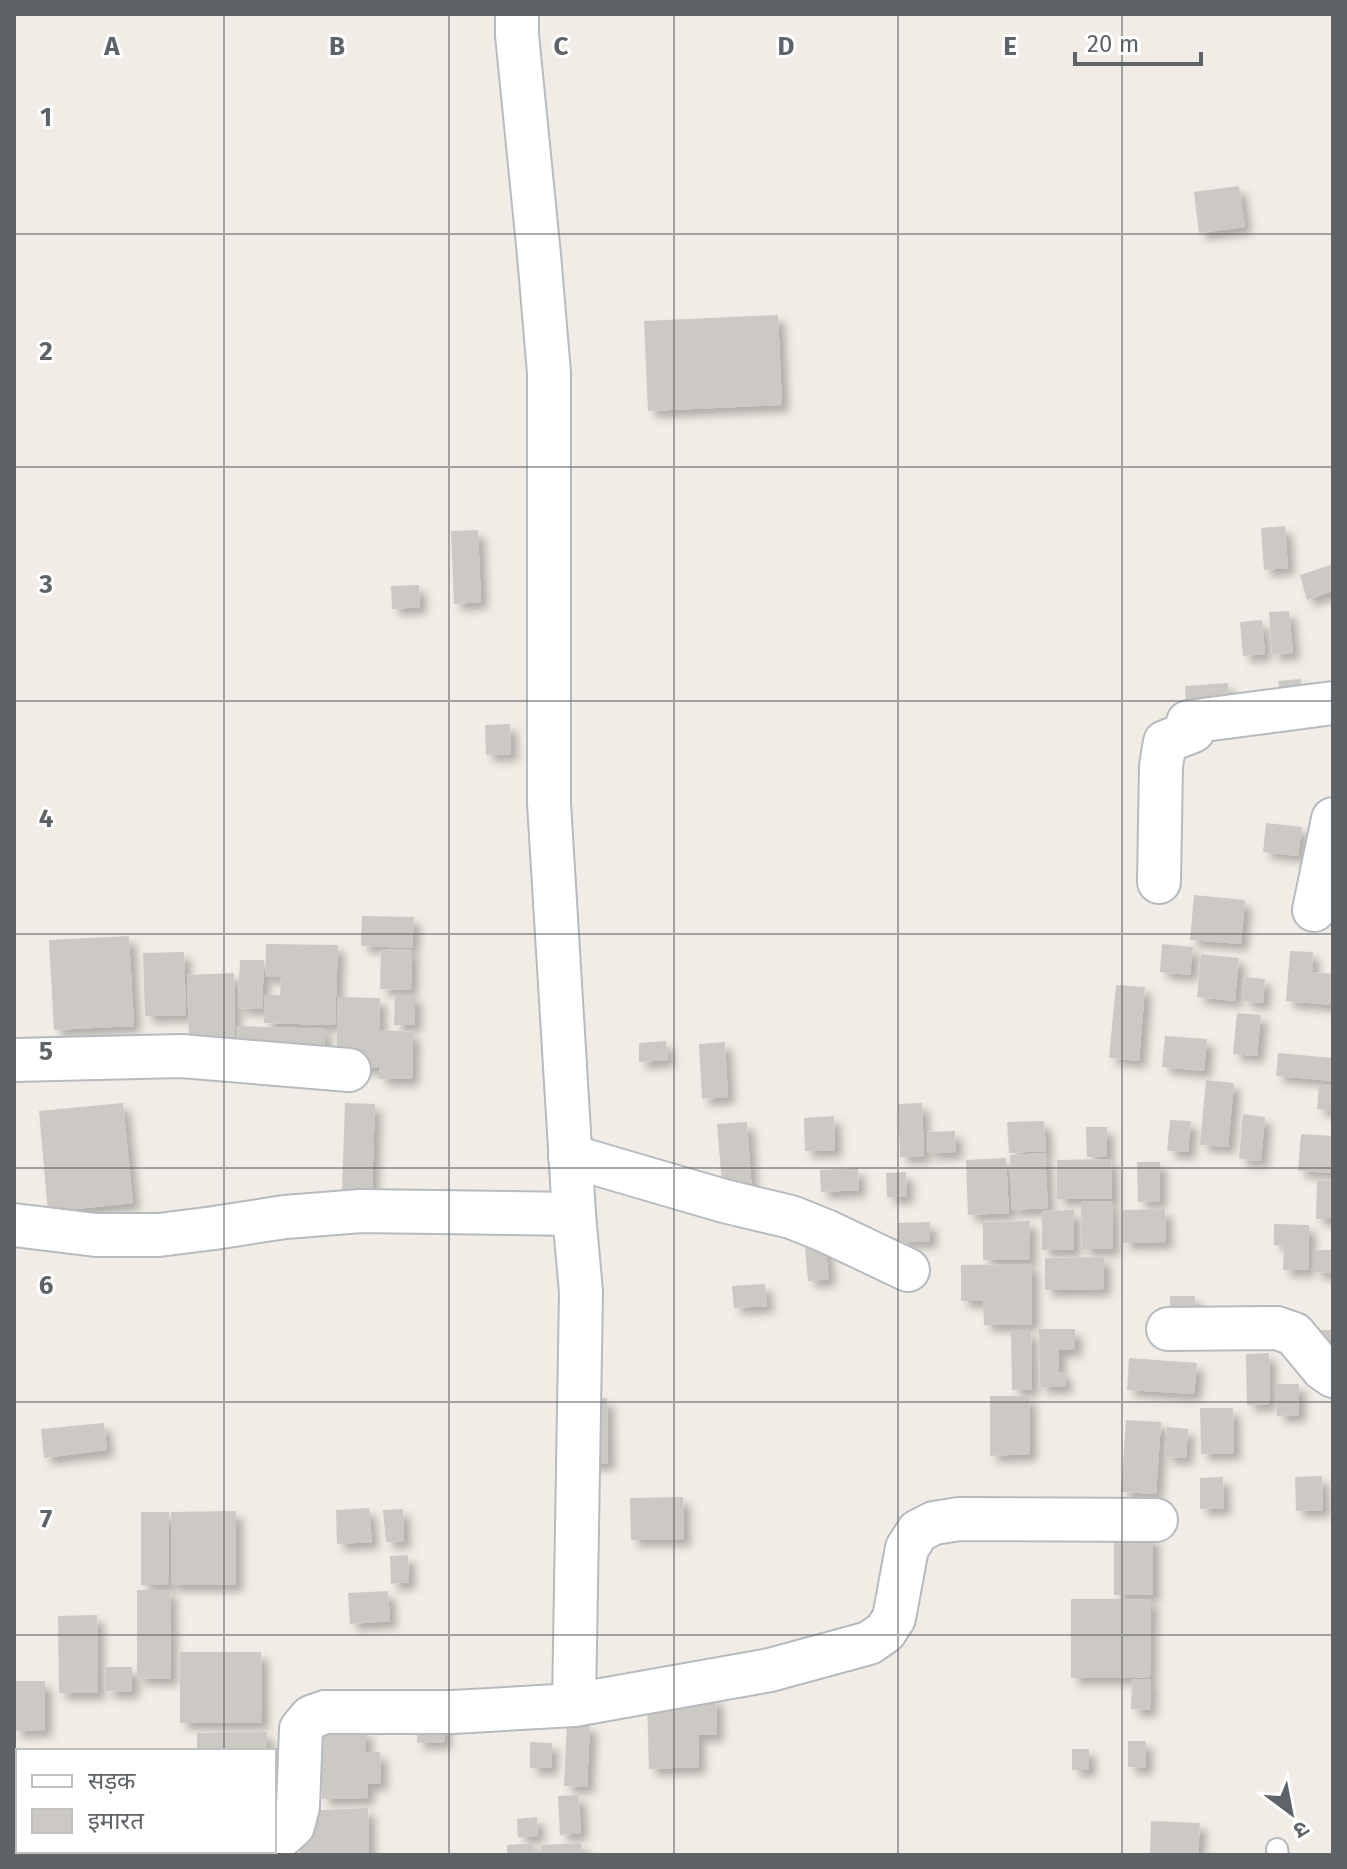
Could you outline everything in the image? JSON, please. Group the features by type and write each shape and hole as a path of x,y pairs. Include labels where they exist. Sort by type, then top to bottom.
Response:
{"street":[{"path":"517,14 549,373 549,803 581,1292 574,1705"},
{"path":"1159,882 1161,766 1165,742 1193,731 1188,722 1333,703"},
{"path":"1314,910 1333,819"},
{"path":"14,1060 181,1056 349,1070"},
{"path":"570,1156 724,1201 791,1217 908,1270"},
{"path":"14,1225 96,1235 159,1235 285,1217 361,1211 574,1214"},
{"path":"1168,1329 1277,1328 1294,1334 1323,1369 1333,1376"},
{"path":"276,1837 293,1826 298,1807 301,1729 311,1717 325,1712 453,1712 574,1705 770,1670 869,1643 885,1632 894,1618 907,1548 918,1531 934,1523 959,1519 1156,1520"}],"building":[{"path":"1239,186 1245,227 1199,233 1194,192"},
{"path":"778,315 782,405 648,411 644,321"},
{"path":"1285,526 1288,568 1264,570 1261,528"},
{"path":"478,530 481,602 454,604 451,531"},
{"path":"1333,564 1333,591 1307,600 1300,575"},
{"path":"419,585 420,607 392,609 391,586"},
{"path":"1289,611 1293,653 1272,654 1269,612"},
{"path":"1262,620 1265,654 1243,656 1240,622"},
{"path":"1301,679 1302,696 1281,698 1278,681"},
{"path":"1228,683 1230,711 1187,715 1185,686"},
{"path":"510,724 511,754 486,755 485,725"},
{"path":"1266,823 1302,827 1298,856 1263,852"},
{"path":"1194,895 1245,900 1241,944 1190,940"},
{"path":"362,916 414,917 412,948 361,946"},
{"path":"129,936 134,1026 54,1030 49,940"},
{"path":"266,944 338,945 335,1025 264,1023 265,995 280,995 281,977 265,977"},
{"path":"1162,944 1193,947 1190,975 1160,972"},
{"path":"381,949 412,950 411,990 380,989"},
{"path":"1290,951 1313,952 1312,972 1333,974 1333,1005 1286,1001"},
{"path":"184,952 186,1015 145,1016 143,953"},
{"path":"1201,954 1239,958 1235,1001 1197,997"},
{"path":"240,960 264,960 262,1009 238,1008"},
{"path":"234,973 235,1040 189,1041 187,975"},
{"path":"1245,977 1265,979 1263,1003 1243,1001"},
{"path":"1116,985 1145,987 1139,1061 1109,1058"},
{"path":"395,995 415,995 415,1025 394,1025"},
{"path":"338,997 380,998 378,1068 336,1067"},
{"path":"1237,1013 1261,1015 1257,1056 1233,1054"},
{"path":"237,1026 325,1029 324,1061 235,1058"},
{"path":"380,1030 413,1032 412,1079 379,1079"},
{"path":"1165,1036 1207,1039 1204,1071 1162,1067"},
{"path":"666,1041 668,1060 639,1062 639,1043"},
{"path":"725,1042 728,1097 702,1099 699,1044"},
{"path":"1278,1053 1333,1058 1333,1081 1276,1076"},
{"path":"1206,1080 1234,1083 1228,1147 1200,1145"},
{"path":"1319,1085 1333,1086 1333,1111 1317,1109"},
{"path":"123,1103 133,1203 48,1212 39,1111"},
{"path":"345,1103 375,1104 372,1192 342,1190"},
{"path":"922,1103 924,1156 900,1157 898,1104"},
{"path":"1243,1114 1265,1117 1261,1161 1239,1159"},
{"path":"834,1116 835,1150 805,1151 804,1118"},
{"path":"1170,1120 1191,1121 1188,1152 1167,1151"},
{"path":"1044,1121 1046,1151 1009,1153 1007,1122"},
{"path":"747,1122 752,1192 723,1195 717,1124"},
{"path":"1086,1127 1107,1127 1107,1157 1087,1157"},
{"path":"955,1131 956,1152 928,1153 927,1132"},
{"path":"1301,1134 1333,1136 1333,1173 1298,1171"},
{"path":"1045,1153 1048,1208 1012,1210 1010,1155"},
{"path":"1006,1158 1009,1213 968,1215 966,1160"},
{"path":"1111,1159 1112,1199 1057,1199 1057,1160"},
{"path":"1137,1162 1160,1162 1160,1201 1138,1202"},
{"path":"858,1168 859,1190 821,1192 820,1170"},
{"path":"906,1172 907,1197 887,1197 886,1173"},
{"path":"1317,1181 1333,1181 1333,1219 1316,1219"},
{"path":"1112,1201 1113,1249 1082,1249 1081,1202"},
{"path":"1165,1209 1166,1242 1123,1243 1123,1210"},
{"path":"1074,1210 1074,1250 1042,1250 1042,1211"},
{"path":"1030,1221 1030,1260 983,1260 983,1222"},
{"path":"930,1222 930,1241 898,1242 898,1223"},
{"path":"1274,1224 1309,1225 1308,1270 1283,1270 1284,1245 1274,1245"},
{"path":"825,1244 829,1279 808,1281 805,1246"},
{"path":"1315,1250 1333,1250 1333,1273 1315,1272"},
{"path":"1104,1257 1104,1289 1045,1290 1045,1258"},
{"path":"1032,1264 1032,1324 984,1325 983,1301 961,1301 961,1265"},
{"path":"765,1284 767,1306 734,1308 732,1286"},
{"path":"1170,1296 1195,1296 1195,1320 1170,1319"},
{"path":"1039,1329 1075,1329 1075,1349 1059,1350 1059,1373 1065,1372 1066,1387 1040,1387"},
{"path":"1320,1330 1333,1330 1333,1355 1320,1354"},
{"path":"1011,1331 1031,1331 1032,1389 1012,1390"},
{"path":"1269,1353 1270,1404 1247,1405 1246,1354"},
{"path":"1129,1358 1197,1363 1194,1394 1127,1390"},
{"path":"1277,1384 1299,1384 1299,1415 1277,1416"},
{"path":"990,1396 1029,1396 1030,1454 990,1456"},
{"path":"607,1398 608,1463 586,1464 585,1399"},
{"path":"1200,1408 1233,1408 1234,1453 1201,1454"},
{"path":"1126,1420 1161,1422 1156,1494 1121,1492"},
{"path":"104,1423 107,1450 44,1458 41,1429"},
{"path":"1167,1427 1188,1429 1186,1458 1165,1457"},
{"path":"1322,1476 1323,1510 1296,1511 1295,1477"},
{"path":"1223,1477 1224,1508 1200,1509 1200,1478"},
{"path":"683,1497 684,1539 631,1540 630,1498"},
{"path":"369,1508 372,1542 337,1544 336,1510"},
{"path":"403,1509 404,1541 386,1542 383,1510"},
{"path":"236,1511 236,1585 171,1585 171,1512"},
{"path":"141,1512 169,1512 168,1585 141,1585"},
{"path":"1114,1536 1153,1536 1153,1595 1114,1595"},
{"path":"408,1555 409,1582 391,1584 390,1556"},
{"path":"137,1590 170,1590 171,1679 137,1678"},
{"path":"388,1591 390,1621 350,1624 348,1593"},
{"path":"1071,1599 1151,1599 1150,1678 1071,1678"},
{"path":"97,1615 98,1693 59,1693 58,1616"},
{"path":"180,1652 261,1652 262,1723 180,1723"},
{"path":"106,1667 132,1667 132,1692 106,1691"},
{"path":"1132,1679 1151,1679 1150,1710 1131,1709"},
{"path":"14,1681 45,1681 45,1730 14,1731"},
{"path":"716,1697 717,1735 698,1735 699,1767 649,1769 647,1699"},
{"path":"444,1722 445,1742 417,1743 417,1723"},
{"path":"567,1723 590,1725 587,1787 564,1786"},
{"path":"366,1730 366,1752 380,1752 381,1783 367,1784 368,1798 322,1799 321,1731"},
{"path":"267,1732 267,1749 197,1749 197,1733"},
{"path":"1128,1741 1146,1741 1146,1768 1128,1767"},
{"path":"530,1742 552,1743 551,1768 530,1768"},
{"path":"1072,1749 1089,1749 1089,1770 1072,1770"},
{"path":"579,1795 581,1833 560,1835 558,1796"},
{"path":"368,1808 369,1855 300,1855 299,1811"},
{"path":"537,1817 538,1836 518,1837 517,1819"},
{"path":"1151,1821 1200,1823 1198,1855 1150,1855"},
{"path":"534,1843 535,1855 507,1855 507,1845"},
{"path":"581,1843 582,1855 541,1855 541,1845"},
{"path":"69,1853 110,1853 110,1855"},
{"path":"114,1853 151,1853 151,1855"}]}
